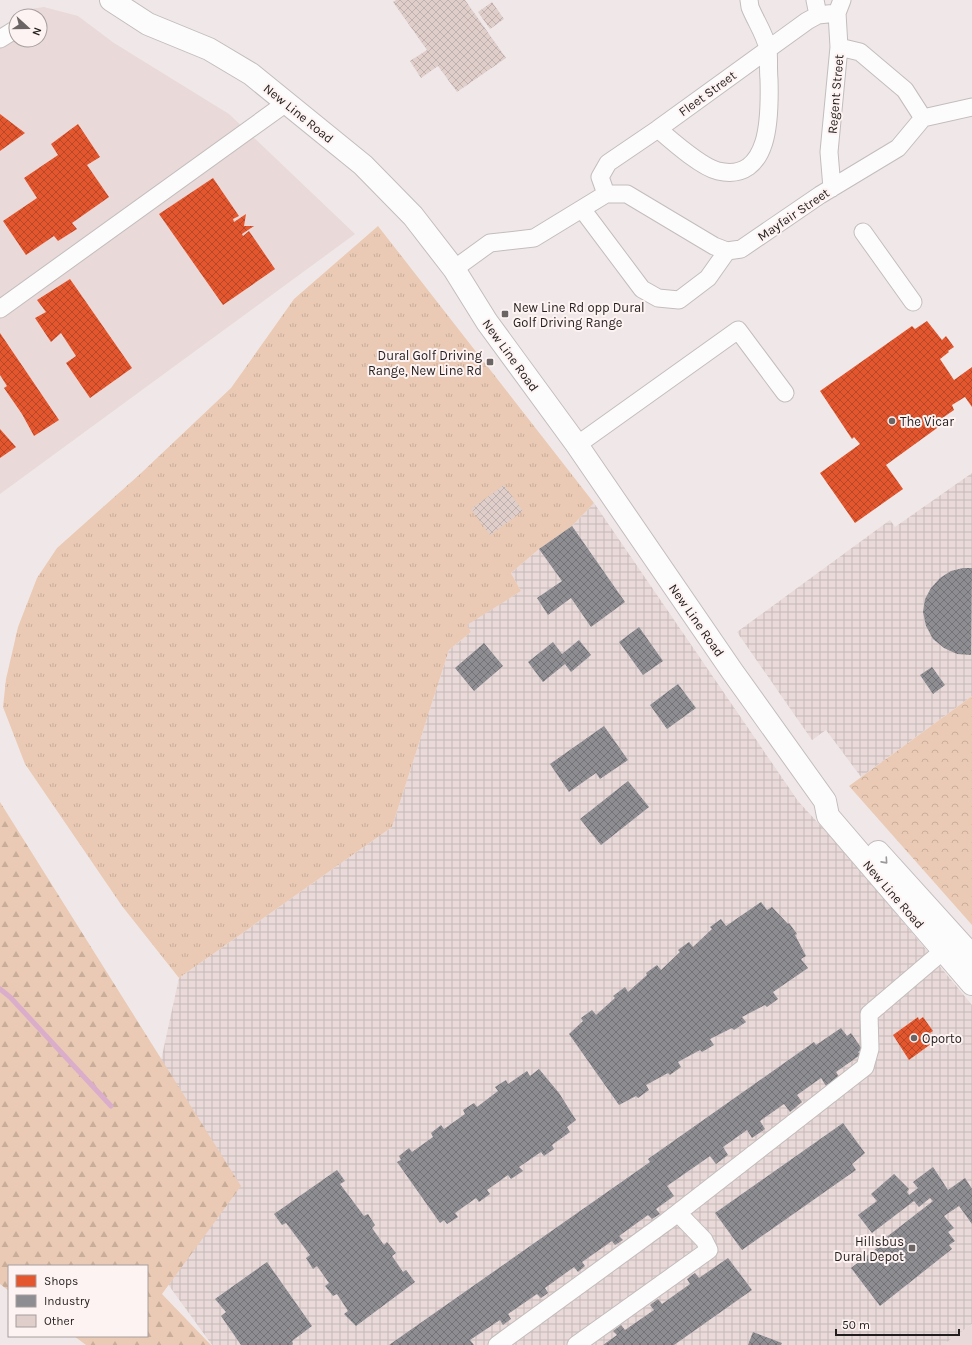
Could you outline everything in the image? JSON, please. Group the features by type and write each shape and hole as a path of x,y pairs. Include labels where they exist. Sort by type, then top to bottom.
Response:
{"main road":[{"name":"New Line Road","path":"111,0 148,24 202,46 251,74 334,141 392,193 454,269 487,322 577,445 732,671 825,800 828,816 972,984"},
{"name":"New Line Road","path":"825,800 838,806 972,956"}],"lane":[{"path":"658,129 707,167 717,171 730,172 742,170 752,164 760,153 765,141 769,102 768,48 750,7 749,0"},
{"name":"Fleet Street","path":"606,194 600,177 608,164 807,20 816,8 839,6"},
{"name":"Regent Street","path":"832,188 829,152 839,46 839,6"},
{"path":"839,46 860,52 906,90 923,118 972,107"},
{"path":"0,309 286,103"},
{"name":"Mayfair Street","path":"727,251 742,249 832,188 898,148 923,118"},
{"path":"454,269 490,243 534,238 606,194 627,194 714,246 727,251 708,278 678,300 658,298 642,288 582,209"},
{"path":"863,232 913,302"},
{"path":"577,445 738,330 785,393"},
{"path":"497,1345 678,1213 865,1067 870,1049 869,1014 943,951"},
{"path":"576,1345 710,1250 704,1240 678,1213"}],"shaded area":[{"path":"48,8 78,16 114,43 229,114 355,234 0,494 0,32 8,26 8,48 48,48"},
{"path":"972,473 972,696 861,777 826,730 812,740 737,632 890,520 895,527"},
{"path":"594,503 798,801 850,858 972,1005 972,1324 943,1345 212,1345 125,1225 179,978 392,827 449,650 471,632 466,625 521,591 511,573 539,549 572,526"},
{"path":"972,1324 972,1345 943,1345"}],"green space":[{"path":"378,226 594,503 572,526 539,549 511,573 521,591 467,625 471,632 449,650 392,827 179,978 122,906 25,764 3,707 6,679 18,627 37,578 57,548 139,475 231,388 294,299"},
{"path":"972,696 972,925 849,786"},
{"path":"0,802 241,1186 162,1294 211,1345 86,1345 75,1337 148,1337 148,1265 8,1265 8,1290 0,1284"}],"building: Shops":[{"path":"0,114 25,133 0,151"},
{"path":"78,124 100,157 87,165 109,197 72,223 77,229 58,241 54,236 26,255 3,221 37,198 24,178 58,155 51,144"},
{"path":"213,178 239,216 233,219 234,222 246,214 244,226 254,226 242,234 243,236 249,231 275,269 223,305 159,214"},
{"path":"70,279 132,368 90,398 66,363 76,356 61,333 51,342 35,318 46,312 37,300"},
{"name":"The Vicar","path":"927,321 942,340 946,336 954,347 940,359 954,380 972,367 972,407 965,397 952,405 954,410 941,419 944,423 886,465 903,489 855,523 820,473 860,444 854,437 852,439 820,391 912,326 915,329"},
{"path":"0,333 59,420 34,436 22,414 4,388 7,386 0,375"},
{"path":"0,429 16,447 0,458"},
{"name":"Oporto","path":"918,1017 919,1020 923,1017 933,1031 930,1033 935,1041 909,1060 893,1035"}],"building: Industry":[{"path":"572,526 625,602 591,627 571,598 548,615 537,598 562,581 539,549"},
{"path":"963,568 972,568 971,655 957,654 944,648 933,639 926,626 923,612 925,599 931,588 940,578 951,571"},
{"path":"639,627 663,661 643,675 619,642"},
{"path":"579,640 591,655 571,672 565,664 543,682 528,662 553,642 562,654"},
{"path":"484,643 503,666 474,691 455,668"},
{"path":"932,667 945,685 933,694 920,675"},
{"path":"678,684 696,708 667,729 650,705"},
{"path":"604,726 628,760 600,779 596,773 569,792 550,764"},
{"path":"628,781 649,807 601,845 580,819"},
{"path":"761,902 767,910 772,907 788,924 789,923 797,934 795,935 806,956 801,959 808,968 773,992 778,999 767,1007 765,1005 742,1017 746,1022 734,1030 732,1028 710,1039 714,1045 702,1052 700,1050 678,1062 681,1067 670,1075 668,1073 646,1085 649,1090 638,1098 636,1096 619,1105 569,1034 583,1021 581,1018 592,1010 596,1015 615,998 613,996 625,987 628,992 647,975 646,973 657,965 661,970 680,952 678,950 689,942 693,947 712,929 710,927 721,919 726,926"},
{"path":"841,1028 847,1036 851,1033 862,1049 858,1052 860,1055 836,1072 839,1077 826,1086 821,1078 797,1095 802,1102 790,1112 784,1104 760,1121 765,1129 752,1138 747,1130 723,1147 728,1155 716,1164 710,1156 667,1186 674,1196 656,1209 660,1214 652,1219 648,1215 619,1236 623,1240 615,1245 612,1241 582,1262 585,1266 578,1272 574,1267 545,1288 548,1293 541,1298 537,1294 508,1314 511,1319 503,1325 500,1320 470,1340 474,1345 389,1345 650,1162 648,1159 814,1042 816,1045"},
{"path":"539,1069 559,1093 576,1120 567,1127 570,1132 552,1145 554,1149 544,1156 541,1152 519,1167 523,1171 511,1179 508,1175 487,1190 490,1194 479,1202 476,1198 455,1213 458,1217 447,1224 444,1220 440,1223 397,1162 401,1160 399,1156 409,1148 412,1152 433,1137 431,1133 441,1125 444,1129 465,1114 463,1110 474,1103 477,1107 498,1091 495,1087 506,1080 508,1084 527,1071 530,1076"},
{"path":"843,1123 865,1153 852,1164 856,1170 742,1250 715,1213"},
{"path":"933,1167 948,1190 965,1178 972,1189 972,1224 959,1206 944,1216 954,1228 948,1232 955,1241 949,1245 952,1249 880,1306 851,1268 877,1248 875,1246 933,1201 930,1198 919,1207 914,1201 872,1233 858,1215 877,1201 871,1194 894,1174 909,1189 907,1192 909,1195 918,1188 913,1182"},
{"path":"337,1170 345,1181 340,1184 364,1216 368,1214 375,1225 372,1228 384,1245 387,1242 396,1253 392,1256 403,1272 406,1270 415,1282 356,1326 344,1314 348,1311 337,1294 333,1296 325,1286 329,1283 317,1266 313,1269 306,1258 310,1255 286,1223 282,1225 274,1214"},
{"path":"728,1258 752,1290 674,1345 603,1345 617,1335 613,1331 621,1325 625,1330 654,1310 650,1305 658,1299 662,1304 690,1284 687,1279 695,1273 699,1278"},
{"path":"267,1262 312,1326 292,1341 292,1345 241,1345 221,1316 226,1312 215,1299"},
{"path":"753,1332 782,1343 781,1345 748,1345"}],"building: Other":[{"path":"396,0 465,0 506,58 457,92 438,66 421,78 410,61 427,50 393,2"},
{"path":"492,2 504,19 490,29 478,12"},
{"path":"504,485 523,511 490,535 471,509"}],"waterway":[{"path":"0,989 10,997 111,1106"}],"place":[{"name":"New Line Rd opp Dural Golf Driving Range","path":"505,314"},
{"name":"Dural Golf Driving Range, New Line Rd","path":"490,362"},
{"name":"The Vicar","path":"892,421"},
{"name":"Oporto","path":"914,1038"},
{"name":"Hillsbus Dural Depot","path":"912,1248"}]}
